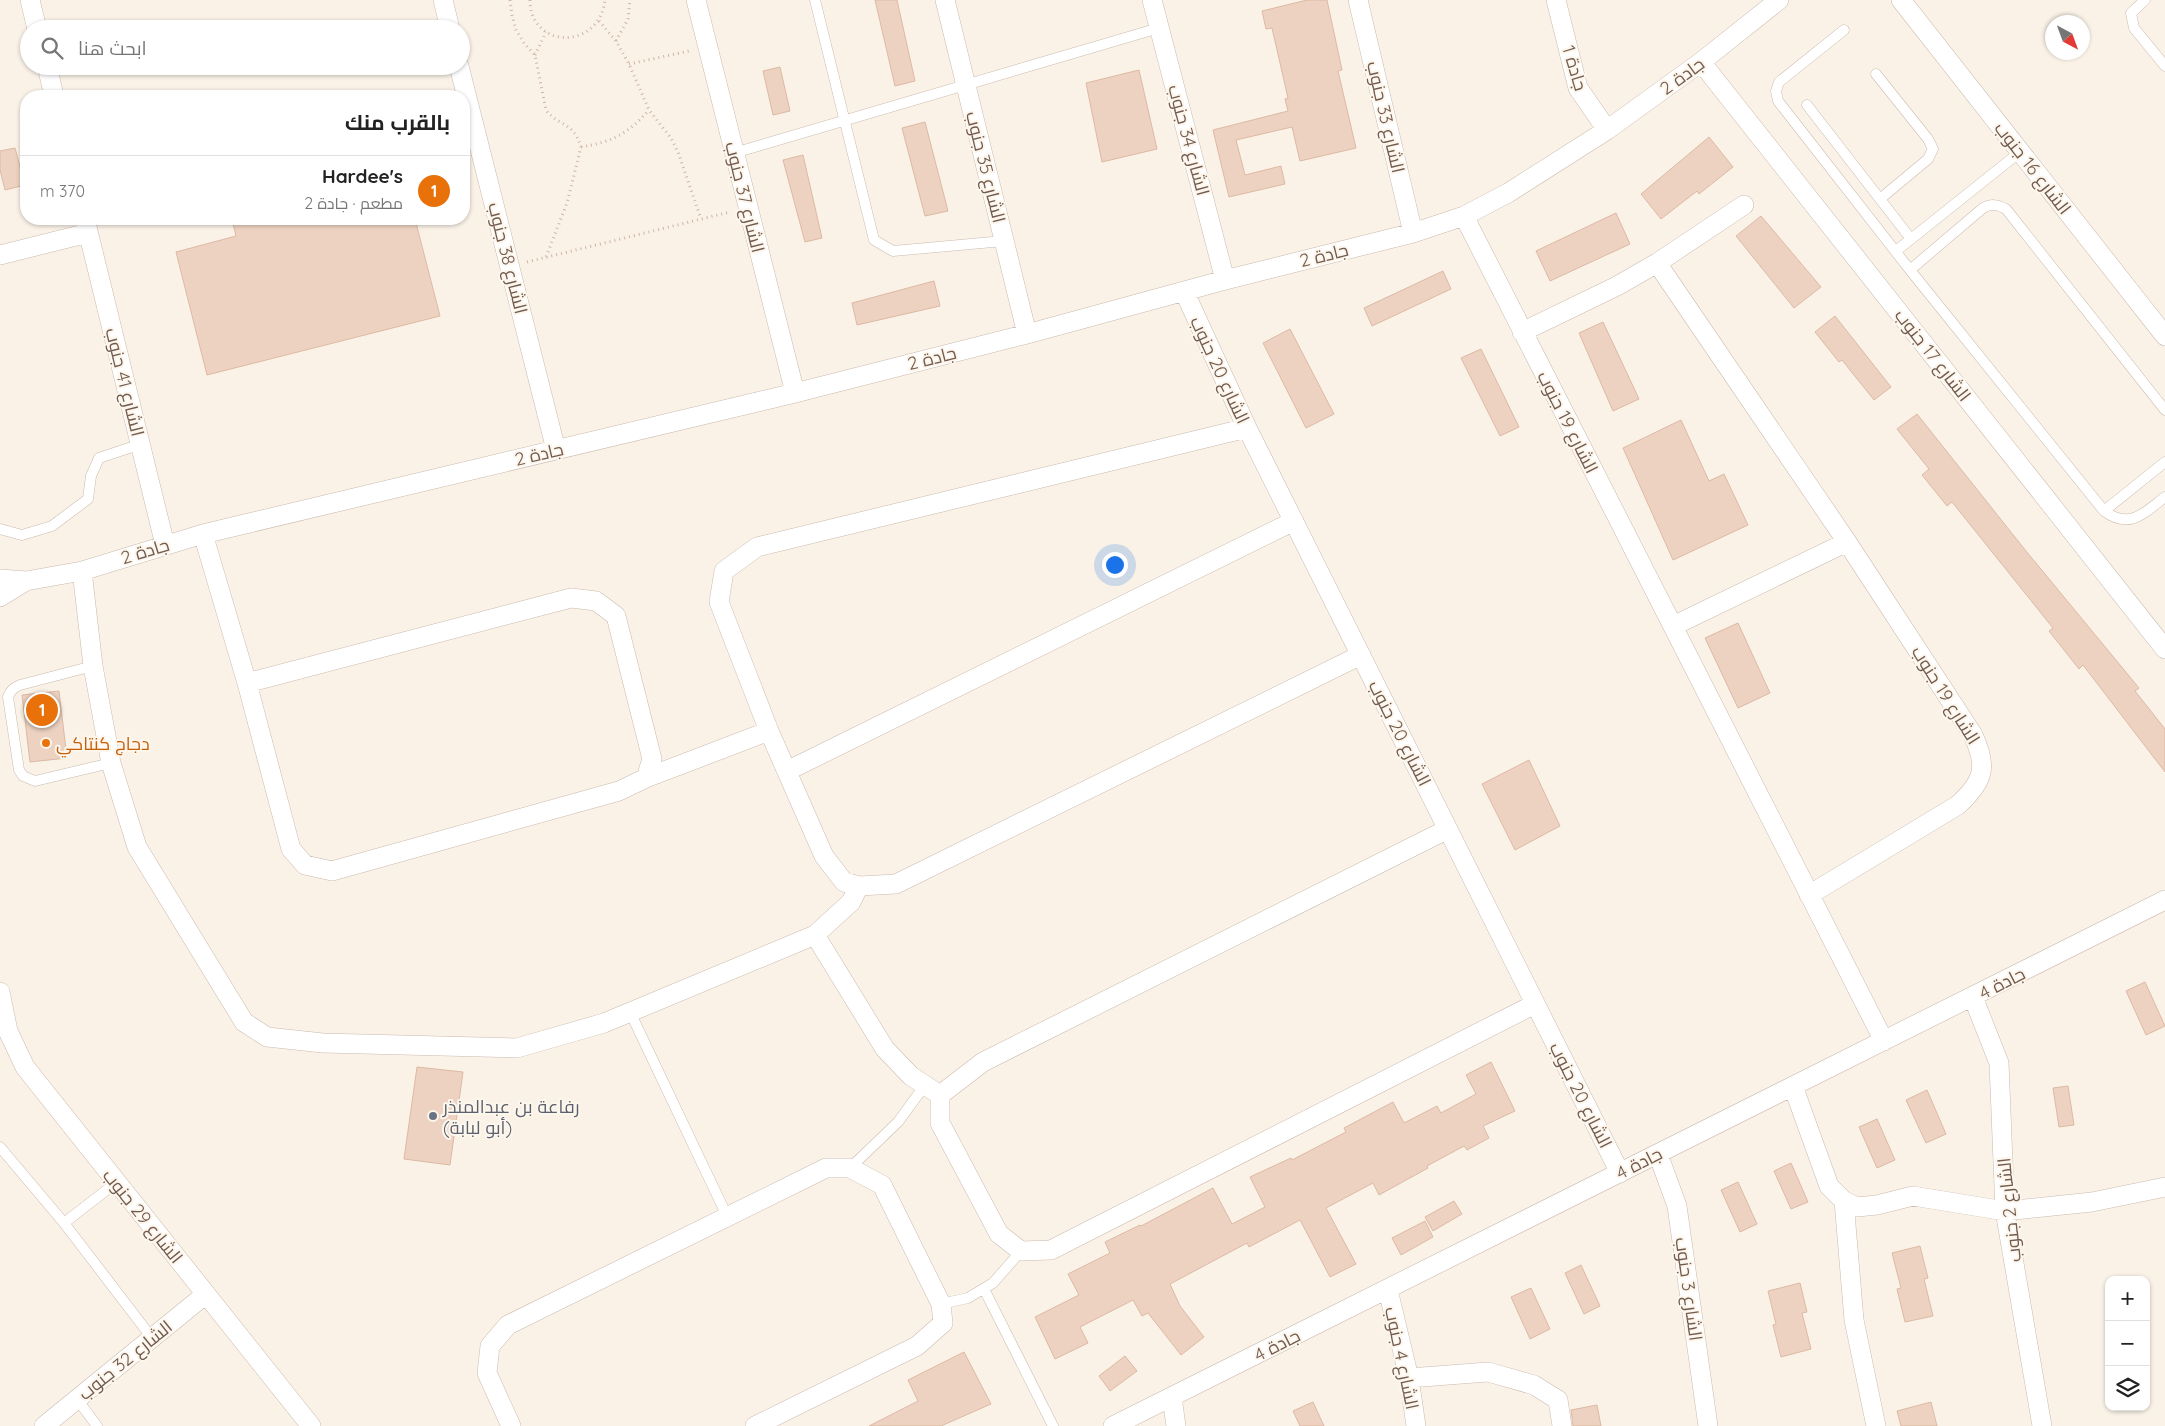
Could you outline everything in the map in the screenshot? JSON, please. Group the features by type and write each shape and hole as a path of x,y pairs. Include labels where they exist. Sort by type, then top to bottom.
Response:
{"street":[{"path":"30,0 35,20"},
{"path":"443,0 448,20"},
{"name":"الشارع 37 جنوب","path":"696,0 795,393"},
{"name":"الشارع 35 جنوب","path":"945,0 1027,334"},
{"name":"الشارع 34 جنوب","path":"1152,0 1225,280"},
{"name":"الشارع 33 جنوب","path":"1358,0 1413,233"},
{"name":"جادة 1","path":"1556,0 1578,88 1607,130"},
{"name":"جادة 2","path":"0,579 26,581 82,571 203,534 795,393 1027,334 1225,280 1413,233 1464,216 1508,193 1607,130 1701,62 1779,0"},
{"name":"الشارع 16 جنوب","path":"1901,0 2165,336"},
{"name":"الشارع 17 جنوب","path":"1701,62 2165,648"},
{"path":"48,75 52,90"},
{"name":"الشارع 38 جنوب","path":"461,75 465,90"},
{"name":"الشارع 38 جنوب","path":"470,109 556,450"},
{"path":"1522,332 1657,264 1744,205"},
{"name":"الشارع 19 جنوب","path":"1464,216 1884,1041"},
{"path":"0,255 86,226"},
{"name":"الشارع 41 جنوب","path":"86,226 165,545"},
{"name":"الشارع 19 جنوب","path":"1657,264 1847,542 1974,735 1982,753 1982,773 1973,792 1958,805 1809,895"},
{"name":"الشارع 20 جنوب","path":"1184,291 1247,428 1620,1173"},
{"path":"1247,428 757,547 724,570 719,602 769,731 824,856 844,882 859,886 896,884 1361,655"},
{"path":"787,771 1294,521"},
{"path":"203,534 247,683 291,849 305,865 332,871 619,791 646,778 769,731"},
{"path":"1673,626 1847,542"},
{"path":"82,571 93,666 111,764 137,847 244,1022 267,1037 323,1043 517,1048 604,1023 815,935 851,902 859,886"},
{"name":"جادة 2","path":"0,597 26,581"},
{"path":"247,683 571,598 596,601 616,616 652,759 646,778"},
{"path":"932,1090 983,1062 1448,829"},
{"name":"جادة 4","path":"1113,1426 1973,998 2165,900"},
{"path":"815,935 886,1049 911,1076 932,1090 940,1123 999,1234 1022,1251 1051,1250 1535,1004"},
{"name":"الشارع 29 جنوب","path":"0,993 8,1031 26,1067 311,1426"},
{"name":"الشارع 2 جنوب","path":"1973,998 1999,1063 2005,1211 2042,1426"},
{"path":"1793,1086 1829,1186 1844,1201 1857,1207 1878,1205 1913,1196 2005,1211 2092,1202 2165,1187"},
{"name":"الشارع 3 جنوب","path":"1658,1154 1677,1206 1708,1426"},
{"path":"511,1426 487,1373 490,1346 508,1325 826,1168 850,1168 882,1184 941,1304 943,1323 917,1346 755,1426"},
{"path":"1844,1201 1854,1320 1876,1426"},
{"name":"الشارع 4 جنوب","path":"1388,1290 1409,1378 1416,1426"},
{"name":"الشارع 32 جنوب","path":"44,1426 206,1294"},
{"path":"1409,1378 1488,1372 1534,1385 1558,1400 1562,1426"},
{"path":"1172,1397 1176,1426"}],"lane":[{"path":"815,0 874,240 893,251 1004,241"},
{"path":"2145,0 2131,13 2131,22 2165,66"},
{"path":"734,153 1159,28"},
{"path":"1844,30 1779,82 1776,96 1910,270 2104,511 2111,517 2129,520 2138,518 2165,497"},
{"path":"1876,74 1928,140 1932,149 1928,160 1880,199"},
{"path":"1807,105 1911,239"},
{"path":"1896,252 2020,152"},
{"path":"1910,270 1983,208 2000,206 2006,209 2165,410"},
{"path":"0,529 22,536 52,526 88,499 91,476 99,458 141,444"},
{"path":"2104,511 2165,462"},
{"path":"93,666 20,685 13,688 10,692 8,697 19,770 23,776 35,781 111,764"},
{"path":"630,1012 727,1216"},
{"path":"850,1168 932,1090"},
{"path":"0,1147 64,1223 152,1338"},
{"path":"64,1223 116,1182"},
{"path":"941,1304 968,1298 984,1289 993,1283 1022,1251"},
{"path":"984,1289 1053,1426"},
{"path":"77,1399 97,1426"}],"path":[{"path":"510,0 516,30 524,43 535,54 546,110 571,128 581,147 567,203 546,257"},
{"path":"530,0 534,18 546,32 561,38 573,38 583,34 599,21 605,0"},
{"path":"616,41 628,19 630,0"},
{"path":"599,21 616,41 629,64 648,110 671,138 678,152 701,219"},
{"path":"535,54 546,32"},
{"path":"629,64 708,47"},
{"path":"581,147 601,144 619,136 635,125 648,110"},
{"path":"510,266 748,208"}],"building":[{"path":"875,0 897,0 915,81 895,86"},
{"path":"1307,0 1327,0 1342,70 1338,71 1356,148 1300,161 1292,127 1236,140 1245,175 1281,166 1285,184 1229,197 1213,130 1288,111 1285,99 1288,98 1272,28 1266,29 1262,11"},
{"path":"780,67 790,111 773,115 763,71"},
{"path":"1139,70 1157,149 1102,162 1086,83"},
{"path":"925,122 948,211 925,216 902,128"},
{"path":"1709,137 1733,167 1699,194 1697,191 1661,219 1641,194"},
{"path":"15,148 20,166 20,186 5,190 0,170 0,151"},
{"path":"803,155 822,238 805,242 783,160"},
{"path":"1616,213 1630,244 1550,281 1536,251"},
{"path":"1761,216 1821,287 1794,308 1736,236"},
{"path":"233,225 417,225 440,316 207,375 176,252 236,236"},
{"path":"1443,271 1451,289 1372,326 1364,308"},
{"path":"934,281 940,306 857,325 852,303"},
{"path":"1835,316 1891,387 1874,400 1842,360 1839,362 1815,332"},
{"path":"1603,322 1639,399 1613,411 1579,333"},
{"path":"1290,329 1334,414 1306,428 1263,343"},
{"path":"1481,349 1519,427 1500,436 1461,358"},
{"path":"1917,414 2026,551 2139,688 2135,691 2165,729 2165,772 2083,665 2079,669 2049,631 2053,628 1952,502 1947,506 1922,475 1929,469 1897,429"},
{"path":"1681,420 1709,481 1724,474 1748,525 1673,560 1623,448"},
{"path":"1738,623 1770,693 1738,708 1705,638"},
{"path":"59,691 67,758 30,762 22,695"},
{"path":"1529,760 1560,826 1515,850 1482,784"},
{"path":"2145,982 2165,1026 2146,1035 2126,991"},
{"path":"1491,1062 1515,1111 1483,1126 1489,1138 1467,1150 1464,1146 1379,1195 1373,1183 1326,1208 1356,1264 1330,1277 1300,1220 1249,1247 1247,1243 1170,1284 1180,1306 1204,1337 1181,1355 1148,1313 1142,1316 1133,1300 1080,1327 1088,1343 1055,1359 1035,1317 1079,1295 1068,1274 1110,1253 1105,1242 1141,1226 1213,1188 1232,1224 1265,1207 1250,1177 1291,1158 1292,1160 1346,1132 1344,1128 1393,1102 1404,1123 1437,1106 1441,1113 1476,1094 1466,1075"},
{"name":"رفاعة بن عبدالمنذر (أبو لبابة)","path":"417,1067 463,1072 450,1165 404,1159"},
{"path":"2068,1086 2074,1125 2059,1127 2053,1088"},
{"path":"1927,1090 1946,1134 1926,1143 1906,1100"},
{"path":"1877,1119 1895,1160 1877,1168 1859,1127"},
{"path":"1791,1163 1808,1202 1791,1209 1774,1171"},
{"path":"1738,1182 1757,1224 1740,1232 1721,1190"},
{"path":"1454,1201 1462,1214 1433,1231 1425,1217"},
{"path":"1425,1221 1433,1237 1401,1255 1392,1238"},
{"path":"1920,1246 1928,1278 1924,1279 1933,1316 1905,1322 1897,1289 1901,1288 1892,1253"},
{"path":"1581,1265 1600,1306 1584,1314 1565,1273"},
{"path":"1800,1283 1807,1312 1802,1313 1811,1349 1781,1357 1773,1325 1776,1324 1768,1291"},
{"path":"1531,1288 1550,1329 1530,1339 1511,1297"},
{"path":"964,1352 991,1404 941,1426 869,1426 918,1401 908,1380"},
{"path":"1125,1356 1137,1371 1110,1391 1099,1376"},
{"path":"1313,1402 1324,1426 1300,1426 1293,1411"},
{"path":"1931,1402 1937,1426 1901,1426 1897,1411"},
{"path":"1597,1405 1601,1426 1573,1426 1571,1410"}],"place":[{"name":"Hardee's","path":"42,710"},
{"name":"دجاج كنتاكي","path":"46,743"},
{"name":"رفاعة بن عبدالمنذر (أبو لبابة)","path":"433,1116"}]}
